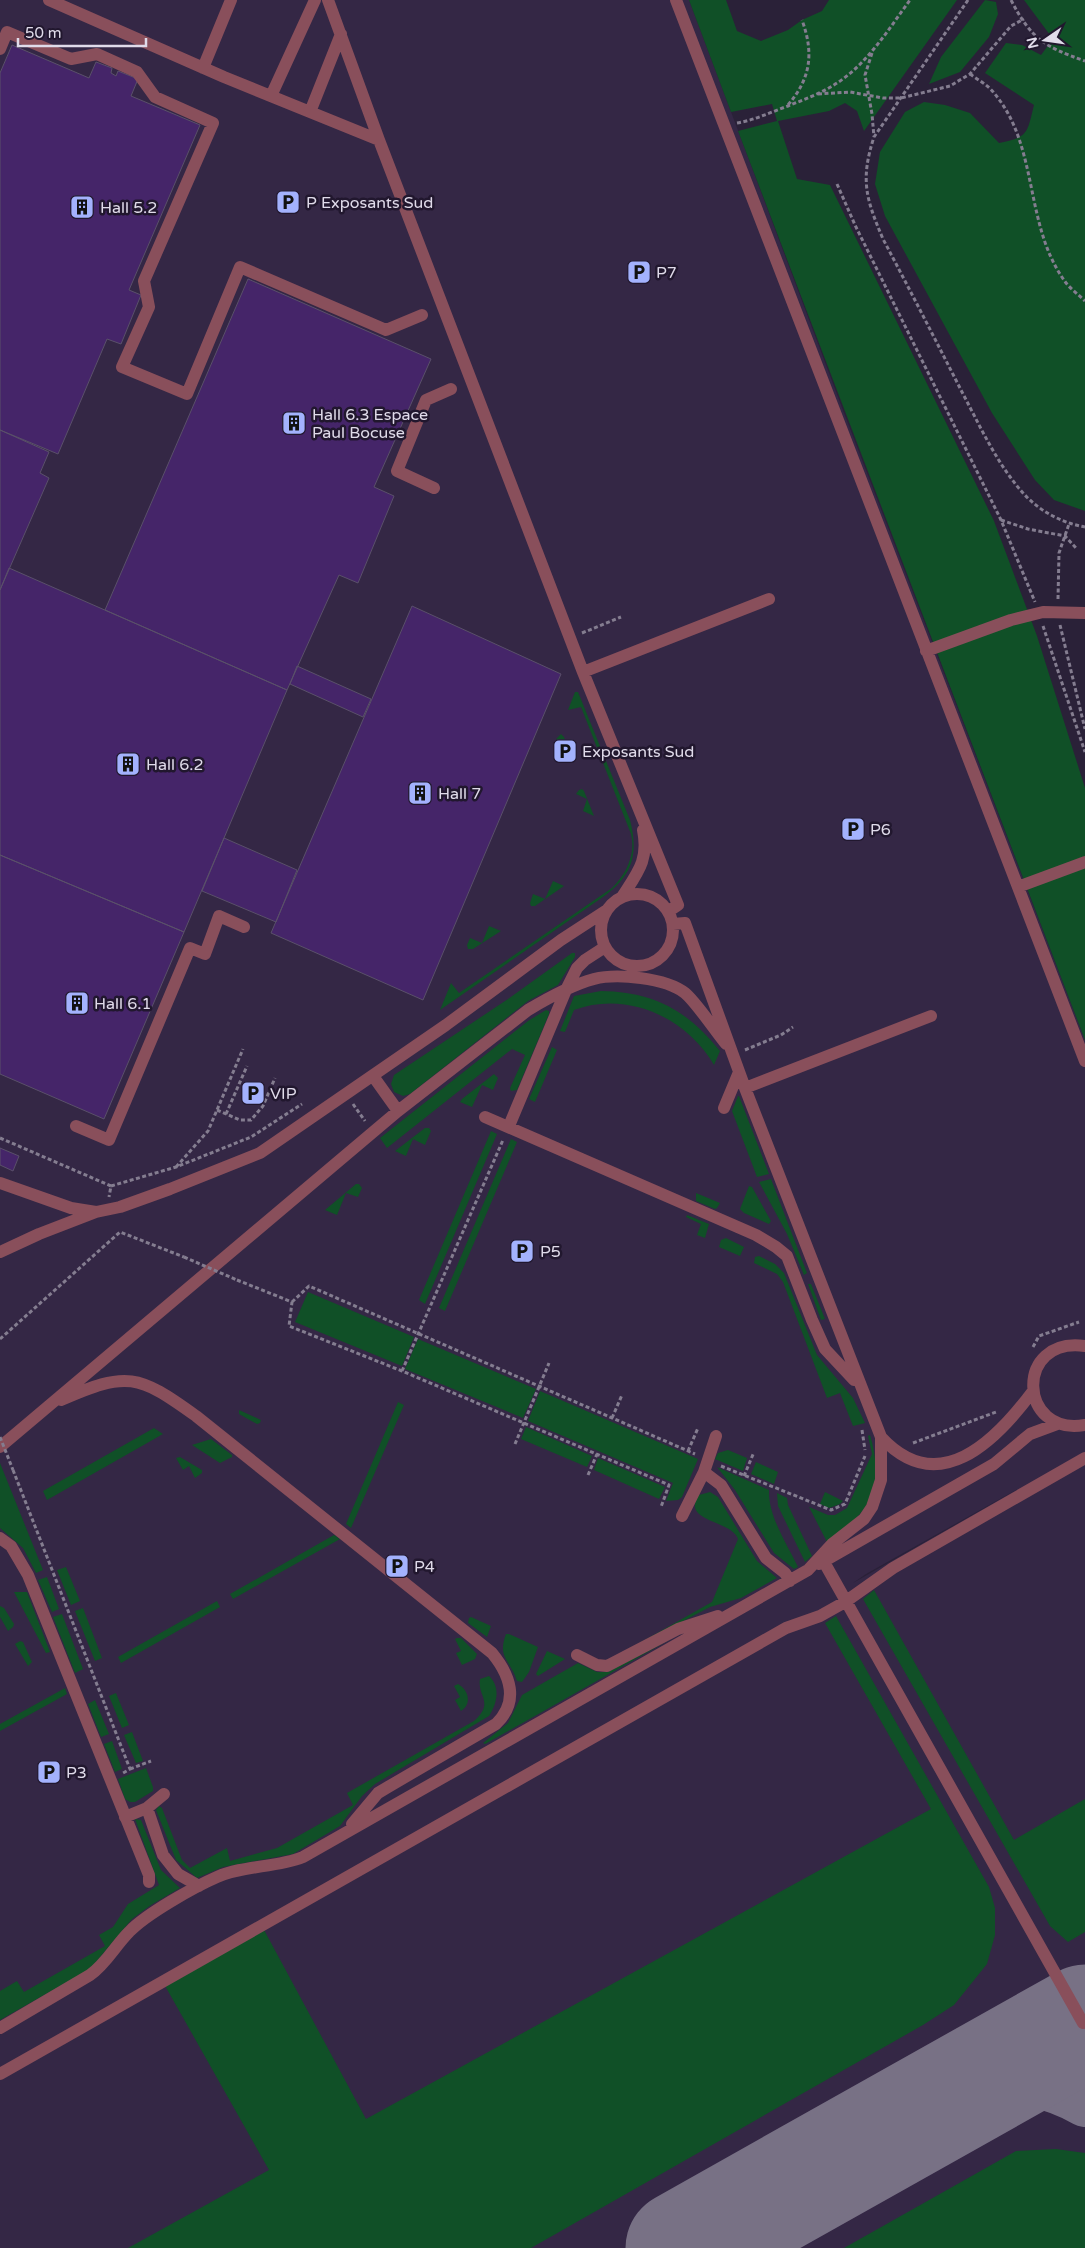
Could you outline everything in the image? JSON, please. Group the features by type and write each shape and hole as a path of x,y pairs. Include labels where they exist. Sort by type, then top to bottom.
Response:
{"street":[{"path":"49,0 203,68 379,140"},
{"path":"203,68 231,0"},
{"path":"271,96 315,0"},
{"path":"328,0 379,140 583,672 629,784 679,924 734,1054 745,1088 881,1438 881,1480 872,1507 864,1519 832,1544 808,1570"},
{"path":"676,0 1085,1060"},
{"path":"0,49 8,32 71,59 98,54 137,72 155,97 213,123 144,281 149,307 122,366 187,394 240,267 386,330 422,315"},
{"path":"310,112 341,34"},
{"path":"434,488 396,471 426,400 451,389"},
{"path":"583,672 770,599"},
{"path":"926,651 1011,620 1039,613 1085,613"},
{"path":"0,1252 39,1234 101,1211 170,1189 260,1153 446,1026 561,940 607,910 622,897 641,869 646,846 629,784"},
{"path":"1018,887 1085,862"},
{"path":"622,897 632,894 653,897 673,908"},
{"path":"607,910 601,927 605,947 621,963 632,966 649,965 664,956 679,924"},
{"path":"76,1126 109,1140 190,948 205,954 220,916 244,928"},
{"path":"561,940 601,927"},
{"path":"508,1126 566,990 581,964 605,947"},
{"path":"0,1446 398,1111 528,1010 566,990 594,979 612,977 656,981 684,993 734,1054"},
{"path":"745,1088 932,1016"},
{"path":"724,1108 739,1072"},
{"path":"373,1076 398,1111"},
{"path":"485,1117 756,1235 776,1246 788,1256 825,1349 860,1387"},
{"path":"0,1183 71,1208 101,1211"},
{"path":"1085,1346 1072,1344 1059,1346 1047,1353 1035,1370 1032,1391 1037,1405 1046,1416 1058,1424 1071,1427 1085,1425"},
{"path":"48,1406 89,1388 109,1382 138,1382 163,1392 196,1416 485,1648 501,1665 510,1686 507,1708 501,1719 383,1790 346,1832"},
{"path":"881,1438 894,1451 912,1462 924,1465 945,1464 959,1459 982,1445 1002,1428 1032,1391"},
{"path":"0,2028 90,1976 130,1931 179,1897 228,1873 293,1861 747,1606 994,1464 1030,1434 1058,1424"},
{"path":"682,1516 706,1466 716,1436"},
{"path":"0,2074 778,1633 820,1616 845,1602 893,1568 1085,1458"},
{"path":"706,1466 721,1485 766,1558 785,1573 790,1581"},
{"path":"0,1538 10,1546 28,1575 149,1875 149,1882"},
{"path":"824,1562 1082,2023"},
{"path":"577,1655 597,1664 607,1666 678,1629 747,1606"},
{"path":"125,1817 146,1808 164,1794"},
{"path":"146,1808 163,1855 178,1874 199,1886"}],"path":[{"path":"724,126 743,122 788,106 818,94 838,83 873,50 910,0"},
{"path":"968,0 874,138 866,160 866,183 870,207 883,239 1004,468 1028,499 1040,509 1069,524 1085,527"},
{"path":"1011,0 1039,41 1054,50 1084,60"},
{"path":"818,94 850,92 883,98 901,98 950,86 970,74 1011,26 1024,19"},
{"path":"788,106 799,92 808,70 809,51 802,20"},
{"path":"873,50 865,75 874,138"},
{"path":"970,74 993,91 1011,116 1026,162 1033,203 1045,243 1064,280 1085,301"},
{"path":"837,184 854,225 1001,520 1039,613 1085,752"},
{"path":"1001,520 1028,529 1065,536 1077,548"},
{"path":"570,637 621,618"},
{"path":"734,1054 781,1035 793,1027"},
{"path":"176,1167 208,1131 242,1049"},
{"path":"226,1114 247,1066"},
{"path":"217,1110 240,1120 251,1120 263,1106 275,1078"},
{"path":"402,1371 508,1126"},
{"path":"0,1138 111,1186 101,1211 120,1232 292,1302"},
{"path":"0,1339 120,1232"},
{"path":"661,1506 669,1485 402,1371 289,1326 292,1302 309,1286 688,1451 706,1466 744,1476 825,1509 841,1508 845,1504 866,1455 861,1431 876,1425"},
{"path":"1030,1351 1039,1336 1079,1322"},
{"path":"515,1444 549,1363"},
{"path":"612,1418 622,1394"},
{"path":"910,1445 999,1411"},
{"path":"688,1451 698,1428"},
{"path":"0,1437 130,1769"},
{"path":"744,1476 754,1452"},
{"path":"588,1475 596,1454"},
{"path":"110,1779 151,1761"}],"shaded area":[{"path":"0,0 689,0 844,413 1085,1040 1085,2248 0,2248","holes":["1039,1477 853,1583 866,1574"]}],"green space":[{"path":"689,0 726,0 737,31 761,41 788,30 802,20 822,11 829,0 957,0 864,131 857,111 845,103 829,111 778,121 797,179 830,185 994,521 1037,636 1085,788 1085,1040 738,131 777,121 772,104 731,112"},
{"path":"985,0 996,2 998,14 989,37 960,72 929,84 941,57"},
{"path":"1024,0 1085,0 1085,511 1054,500 1035,480 992,413 885,216 875,184 880,152 905,112 924,102 945,105 970,113 999,143 1021,136 1025,132 1030,122 1034,105 985,73 1006,43 1022,45 1041,55 1053,39"},
{"path":"575,692 578,692 630,820 634,844 631,864 621,881 603,897 440,1010 451,983 459,993 612,888 622,877 629,864 632,849 631,834 581,707 568,710"},
{"path":"561,734 564,737 574,761 562,756 566,743 556,739"},
{"path":"582,789 584,791 594,816 583,811 587,799 576,794"},
{"path":"553,881 564,886 535,906 531,906 533,894 545,899"},
{"path":"489,926 501,931 473,949 468,949 467,945 470,938 482,943"},
{"path":"572,953 575,953 575,957 558,985 528,1001 410,1094 403,1096 394,1092 391,1084 394,1075 508,999"},
{"path":"601,991 637,995 668,1006 682,1014 695,1024 720,1051 714,1065 702,1048 672,1022 654,1012 634,1006 594,1005 574,1010 565,1032 560,1031 574,996"},
{"path":"546,1010 549,1011 549,1014 517,1090 511,1091 510,1088 525,1055 512,1049 387,1148 380,1138 528,1021"},
{"path":"552,1047 557,1050 535,1102 529,1099"},
{"path":"494,1074 498,1078 493,1090 482,1085 472,1107 460,1102 462,1099"},
{"path":"738,1096 769,1174 757,1177 732,1111"},
{"path":"425,1128 429,1128 431,1131 425,1145 413,1139 406,1156 395,1151"},
{"path":"491,1131 497,1134 425,1304 419,1300"},
{"path":"511,1139 517,1142 445,1311 439,1308"},
{"path":"771,1179 807,1273 804,1275 787,1234 759,1182"},
{"path":"356,1184 359,1184 362,1188 358,1197 346,1193 337,1215 325,1210"},
{"path":"749,1186 752,1187 771,1221 769,1224 744,1213 740,1209"},
{"path":"696,1193 720,1203 715,1209 696,1201"},
{"path":"687,1215 709,1224 705,1238 697,1235 701,1224 686,1217"},
{"path":"726,1238 744,1247 740,1256 719,1247 721,1240"},
{"path":"759,1256 775,1264 784,1273 817,1355 853,1398 865,1423 853,1426 840,1393 827,1398 783,1282 777,1274 754,1263 755,1257"},
{"path":"808,1284 811,1284 825,1319 821,1320"},
{"path":"308,1292 414,1337 402,1366 295,1322"},
{"path":"418,1339 536,1389 523,1418 405,1369"},
{"path":"540,1391 698,1459 682,1497 678,1500 666,1501 673,1483 528,1421"},
{"path":"398,1402 404,1405 351,1528 346,1524"},
{"path":"239,1410 261,1420 260,1423 257,1424 239,1414"},
{"path":"526,1427 592,1456 587,1467 521,1439"},
{"path":"154,1428 163,1434 47,1500 43,1491"},
{"path":"870,1435 876,1466 876,1476 871,1496 860,1514 827,1542 809,1507 828,1515 835,1515 847,1508 872,1454 868,1436"},
{"path":"211,1439 232,1455 232,1457 220,1463 192,1445"},
{"path":"728,1450 747,1458 743,1471 715,1459 718,1453"},
{"path":"180,1457 202,1470 202,1473 195,1478 189,1466 183,1470 176,1458"},
{"path":"598,1458 665,1487 659,1499 594,1470"},
{"path":"756,1462 778,1472 774,1484 751,1474"},
{"path":"0,1463 43,1570 36,1573 23,1548 0,1528"},
{"path":"717,1467 769,1490 775,1520 798,1567 794,1569 774,1553 735,1490"},
{"path":"710,1492 718,1497 757,1561 777,1578 741,1598 710,1607 611,1659 712,1602 738,1539 727,1528 701,1516 696,1511 695,1504 699,1495"},
{"path":"825,1492 843,1501 829,1508 820,1504"},
{"path":"777,1493 787,1498 788,1505 812,1556 805,1562 778,1506"},
{"path":"334,1535 340,1539 233,1599 230,1594"},
{"path":"66,1567 80,1601 71,1605 57,1570"},
{"path":"47,1577 59,1609 52,1612 38,1580"},
{"path":"874,1590 1014,1840 1085,1799 1085,1932 1068,1942 1050,1926 863,1599"},
{"path":"14,1592 27,1592 50,1652 46,1653"},
{"path":"217,1601 220,1607 121,1663 118,1657"},
{"path":"0,1606 4,1608 14,1624 8,1631 0,1617"},
{"path":"83,1608 102,1658 95,1661 75,1611"},
{"path":"62,1614 83,1669 75,1673 53,1617"},
{"path":"836,1616 989,1887 995,1908 995,1935 987,1964 954,2005 923,2025 531,2248 128,2248 269,2170 164,1984 263,1928 366,2119 931,1809 825,1623"},
{"path":"471,1617 491,1626 487,1637 468,1623"},
{"path":"506,1634 538,1647 529,1672 522,1682 517,1681 504,1654 503,1648"},
{"path":"461,1638 477,1654 475,1659 462,1665 456,1653 461,1651 455,1639"},
{"path":"671,1639 487,1743 483,1743 508,1723 522,1695 578,1663 597,1672 608,1672"},
{"path":"20,1641 23,1642 32,1662 28,1666 15,1644"},
{"path":"547,1651 565,1659 538,1676 536,1674"},
{"path":"489,1676 495,1685 497,1696 489,1716 375,1784 362,1796 340,1826 293,1854 223,1867 197,1878 176,1860 156,1810 159,1806 162,1808 182,1860 190,1868 227,1848 230,1861 277,1848 353,1805 347,1793 474,1721 483,1709 484,1704 480,1679"},
{"path":"458,1684 465,1690 468,1697 467,1705 461,1711 455,1700 460,1697 454,1686"},
{"path":"65,1688 67,1694 0,1731 0,1724"},
{"path":"116,1693 129,1725 122,1728 109,1696"},
{"path":"95,1700 109,1734 101,1737 88,1704"},
{"path":"132,1732 143,1761 136,1763 124,1735"},
{"path":"112,1741 122,1769 115,1772 104,1744"},
{"path":"146,1768 153,1791 135,1802 130,1802 125,1799 118,1779"},
{"path":"135,1819 141,1820 161,1870 180,1888 132,1919 90,1969 0,2020 0,1991 17,1981 24,1992 105,1946 99,1935 113,1927 128,1904 159,1885"},
{"path":"1056,2149 1085,2153 1085,2248 844,2248 1016,2151"}],"building":[{"name":"Hall 5.2","path":"12,45 89,78 96,62 112,68 111,73 116,76 118,71 138,79 131,96 200,125 129,290 141,295 121,344 107,339 58,454 0,430 0,73"},
{"name":"Hall 6.3 Espace Paul Bocuse","path":"248,279 431,359 374,487 394,496 358,583 339,575 287,690 105,610"},
{"path":"0,430 49,452 40,473 49,478 0,590"},
{"name":"Hall 6.2","path":"9,568 287,690 184,932 0,855 0,590"},
{"name":"Hall 7","path":"412,606 561,674 423,1000 271,933"},
{"path":"297,666 371,699 363,717 290,684"},
{"path":"224,838 297,870 276,922 202,891"},
{"name":"Hall 6.1","path":"0,855 184,932 104,1119 0,1074"},
{"path":"0,1148 19,1156 13,1171 0,1165"}],"taxiway":[{"path":"975,2084 1019,2083 1044,2087 1071,2096 1085,2104"}],"runway":[{"path":"683,2248 1085,2022"}],"place":[{"name":"P Exposants Sud","path":"288,202"},
{"name":"Hall 5.2","path":"82,207"},
{"name":"P7","path":"639,272"},
{"name":"Hall 6.3 Espace Paul Bocuse","path":"294,423"},
{"name":"Exposants Sud","path":"565,751"},
{"name":"Hall 6.2","path":"128,764"},
{"name":"Hall 7","path":"420,793"},
{"name":"P6","path":"853,829"},
{"name":"Hall 6.1","path":"77,1003"},
{"name":"VIP","path":"253,1093"},
{"name":"P5","path":"522,1251"},
{"name":"P4","path":"397,1566"},
{"name":"P3","path":"49,1772"}]}
